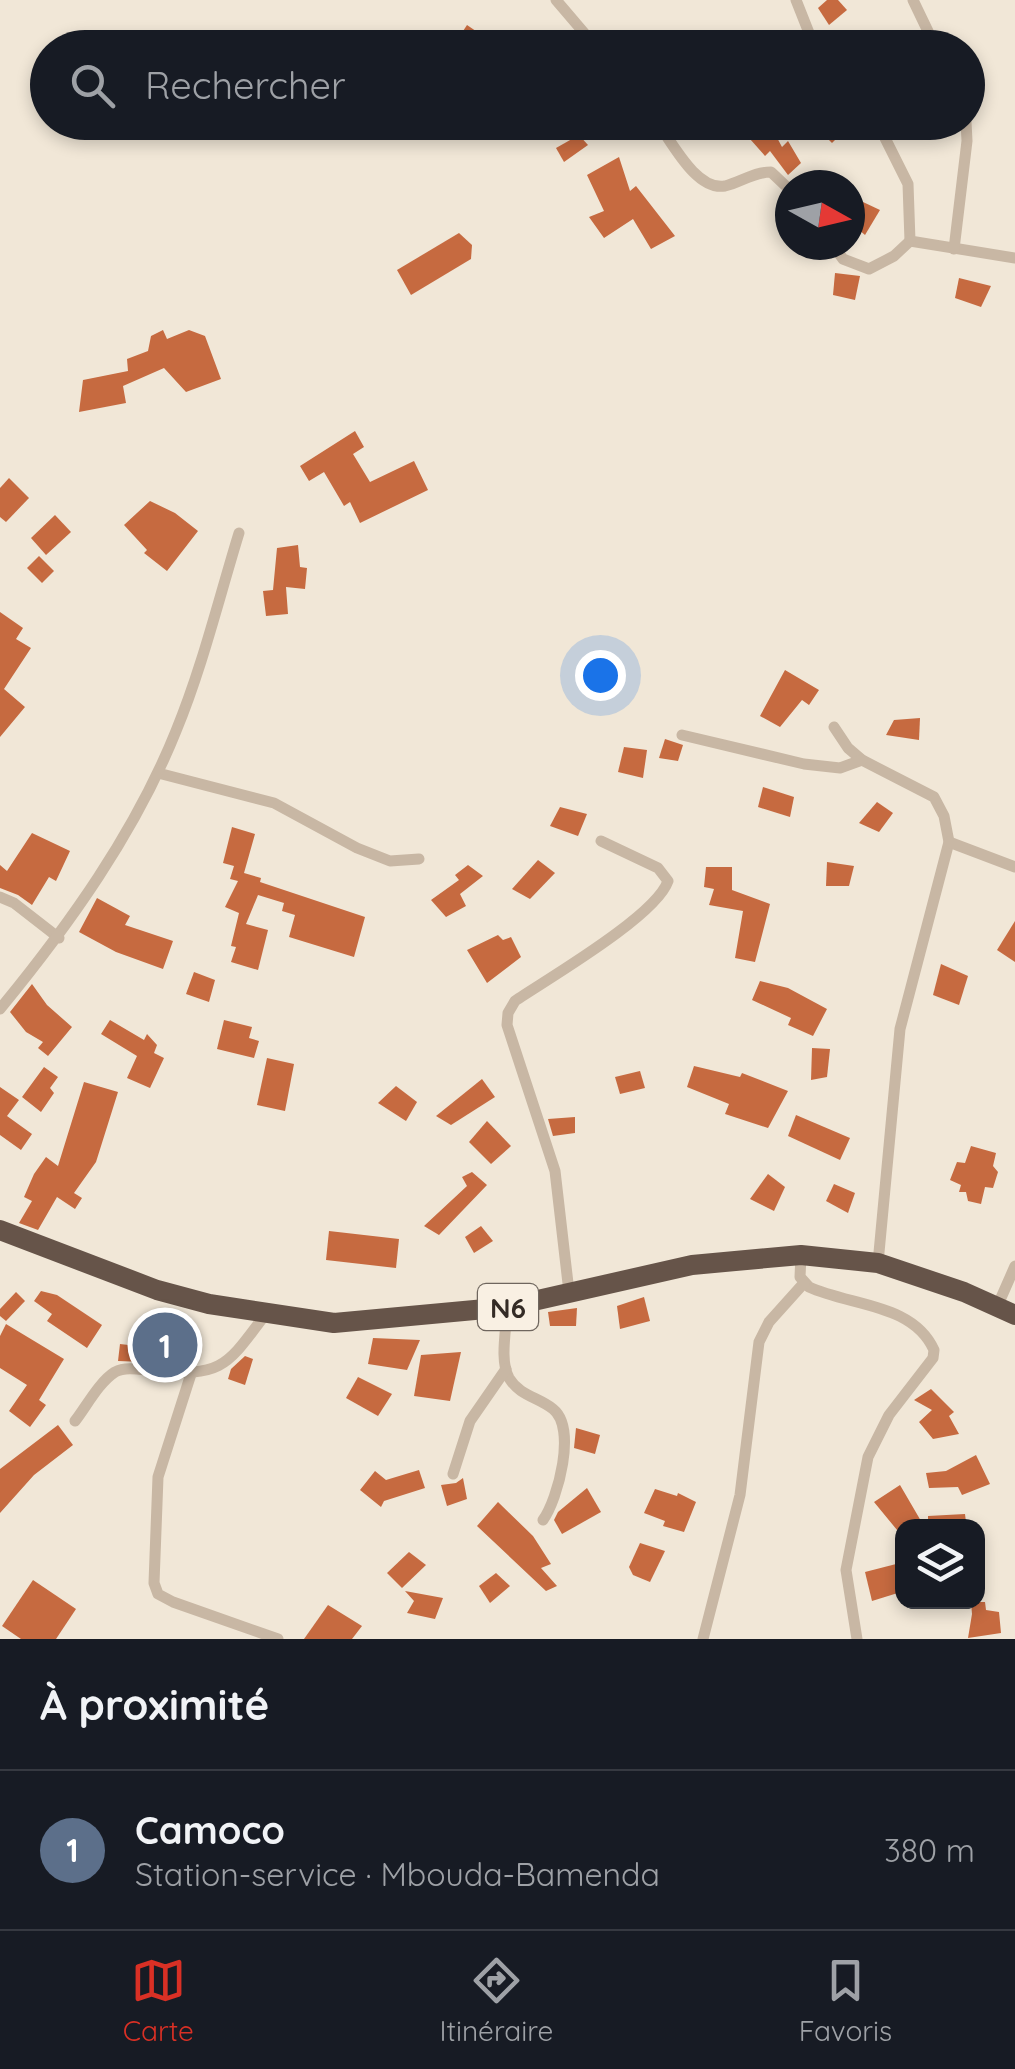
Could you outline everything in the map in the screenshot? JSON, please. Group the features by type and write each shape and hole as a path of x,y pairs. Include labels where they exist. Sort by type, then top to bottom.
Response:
{"highway":[{"name":"N6","path":"0,1230 158,1290 209,1304 334,1323 507,1307 692,1265 801,1255 878,1263 964,1292 1006,1311"}],"street":[{"path":"556,0 582,30"},
{"path":"796,0 808,30"},
{"path":"912,0 927,30"},
{"path":"671,140 701,180 712,187 727,186 760,172 775,176"},
{"path":"846,260 869,269 894,256 910,241 908,184 886,140"},
{"path":"954,249 968,140"},
{"path":"910,241 1015,258"},
{"path":"0,1010 59,938 90,892 158,773 178,728 239,533"},
{"path":"834,727 862,760 934,796 944,816 949,842 900,1029 878,1263"},
{"path":"682,735 804,764 840,768 862,760"},
{"path":"158,773 274,804 390,861 419,859"},
{"path":"569,1292 555,1171 507,1024 515,1002 614,936 666,887 668,881 658,868 600,840"},
{"path":"949,842 1015,867"},
{"path":"0,897 14,903 59,938"},
{"path":"801,1255 800,1277 804,1283 822,1293 895,1314 910,1322 934,1350 933,1358 889,1415 868,1457 846,1570 857,1639"},
{"path":"1006,1311 1015,1266"},
{"path":"703,1639 740,1495 758,1342 769,1322 804,1283"},
{"path":"507,1307 506,1369 520,1392 554,1410 564,1426 560,1483 554,1504 542,1520"},
{"path":"75,1421 116,1371 190,1374 220,1366 234,1358 268,1312"},
{"path":"452,1474 470,1422 506,1369"},
{"path":"190,1374 158,1477 154,1582 158,1594 173,1602 278,1639"}],"building":[{"path":"827,0 838,0 847,10 829,25 818,8"},
{"path":"570,140 584,140 588,145 564,162 556,148"},
{"path":"751,140 778,140 782,147 788,141 801,163 793,170 784,170 770,151 765,156"},
{"path":"619,157 630,191 636,186 675,236 651,249 633,219 604,238 589,217 604,211 587,175"},
{"path":"865,203 880,210 865,235"},
{"path":"459,233 472,245 471,259 411,295 397,270"},
{"path":"835,273 860,276 855,300 833,295"},
{"path":"959,278 991,286 981,307 955,298"},
{"path":"163,330 167,339 189,330 205,336 221,379 186,392 164,368 123,386 126,403 79,412 83,380 128,371 127,359 148,351 151,336"},
{"path":"355,431 364,447 353,454 370,482 414,461 428,490 360,523 350,502 344,506 324,472 309,481 300,466"},
{"path":"9,478 29,498 6,522 0,517 0,488"},
{"path":"150,501 175,513 198,531 167,571 144,553 147,550 124,525"},
{"path":"55,515 71,532 46,555 31,538"},
{"path":"298,545 300,567 307,568 305,589 286,587 288,614 266,616 263,591 273,590 277,548"},
{"path":"39,556 54,571 42,583 27,568"},
{"path":"0,612 23,628 16,639 31,648 4,689 25,707 0,737"},
{"path":"785,670 819,690 809,705 802,700 780,727 760,716"},
{"path":"920,718 919,740 886,735 894,720"},
{"path":"665,739 683,745 678,761 659,758"},
{"path":"624,747 647,750 643,778 618,772"},
{"path":"763,787 794,797 790,817 758,807"},
{"path":"877,802 893,813 879,832 859,823"},
{"path":"560,807 587,814 578,836 550,826"},
{"path":"232,827 255,834 244,873 365,917 354,957 289,937 295,915 282,911 284,903 258,895 246,924 268,930 258,970 231,962 239,913 225,907 238,881 230,879 234,866 223,863"},
{"path":"32,833 70,851 56,881 49,877 32,905 0,888 0,865 7,871"},
{"path":"538,860 555,873 530,899 512,889"},
{"path":"827,862 854,866 849,886 826,886"},
{"path":"468,865 483,876 460,894 466,906 446,917 431,900 459,880 455,875"},
{"path":"706,867 732,867 732,890 770,904 755,962 735,958 743,911 709,905 714,889 704,887"},
{"path":"97,898 130,916 125,925 173,941 163,969 116,952 79,932"},
{"path":"1015,921 1015,962 997,950"},
{"path":"498,935 503,940 511,937 521,957 487,983 467,950"},
{"path":"941,964 968,976 959,1005 933,995"},
{"path":"194,972 215,980 209,1002 186,994"},
{"path":"760,981 788,988 827,1009 813,1036 788,1025 791,1018 752,1000"},
{"path":"32,984 47,1005 72,1027 48,1056 38,1048 43,1042 26,1032 10,1012"},
{"path":"110,1020 144,1040 147,1034 157,1045 154,1053 164,1058 150,1088 127,1078 137,1056 101,1034"},
{"path":"224,1020 252,1027 249,1038 259,1041 254,1058 217,1049"},
{"path":"812,1048 830,1049 827,1077 811,1080"},
{"path":"267,1058 294,1064 285,1111 257,1105"},
{"path":"694,1066 740,1077 742,1073 788,1091 768,1128 725,1114 729,1104 687,1087"},
{"path":"44,1067 58,1077 50,1088 54,1093 41,1112 22,1097"},
{"path":"640,1071 645,1088 620,1094 615,1077"},
{"path":"482,1079 495,1097 451,1125 436,1116"},
{"path":"84,1082 118,1092 96,1162 74,1193 82,1198 75,1209 57,1197 38,1230 19,1223 32,1201 24,1197 34,1174 46,1157 58,1166"},
{"path":"396,1086 417,1102 406,1121 378,1103"},
{"path":"0,1087 19,1100 7,1116 32,1134 21,1150 0,1135"},
{"path":"796,1115 850,1138 840,1160 788,1136"},
{"path":"575,1117 575,1133 553,1136 548,1119"},
{"path":"487,1121 511,1146 491,1164 469,1142"},
{"path":"971,1146 996,1153 993,1166 998,1172 993,1188 985,1187 981,1204 968,1201 966,1192 959,1192 961,1185 950,1180 957,1162 965,1163"},
{"path":"472,1172 487,1185 439,1235 424,1226 467,1186 462,1177"},
{"path":"768,1174 785,1187 774,1211 750,1199"},
{"path":"834,1184 855,1193 848,1213 826,1201"},
{"path":"481,1226 493,1241 474,1253 465,1237"},
{"path":"329,1231 399,1239 396,1268 326,1260"},
{"path":"41,1291 57,1295 102,1325 87,1348 47,1321 52,1314 34,1301"},
{"path":"16,1292 25,1301 6,1321 0,1316 0,1309"},
{"path":"644,1297 650,1321 620,1329 617,1306"},
{"path":"577,1308 576,1326 550,1326 548,1312"},
{"path":"6,1324 64,1359 39,1400 46,1405 30,1427 9,1411 27,1385 0,1368 0,1336"},
{"path":"140,1332 164,1336 161,1353 171,1355 170,1363 118,1361 120,1344 137,1346"},
{"path":"373,1338 420,1340 407,1370 368,1364"},
{"path":"461,1352 450,1401 414,1396 421,1355"},
{"path":"245,1356 253,1359 245,1385 228,1379 231,1369"},
{"path":"358,1377 392,1394 378,1416 346,1398"},
{"path":"931,1389 954,1412 949,1416 959,1434 933,1439 919,1422 932,1410 914,1400"},
{"path":"58,1425 73,1445 34,1475 0,1513 0,1469"},
{"path":"576,1428 600,1435 595,1454 574,1448"},
{"path":"976,1455 990,1484 962,1495 958,1487 929,1488 926,1473 946,1471"},
{"path":"419,1470 425,1488 384,1501 381,1507 360,1490 375,1471 386,1480"},
{"path":"463,1478 467,1499 447,1506 441,1485"},
{"path":"900,1485 920,1519 895,1519 895,1528 874,1502"},
{"path":"587,1488 601,1512 562,1534 554,1520 558,1512"},
{"path":"655,1489 677,1496 678,1493 696,1502 684,1532 663,1526 665,1521 644,1513"},
{"path":"498,1502 533,1536 551,1564 541,1568 557,1586 546,1591 477,1526"},
{"path":"965,1514 966,1519 928,1519"},
{"path":"640,1543 665,1551 650,1582 633,1575 629,1567"},
{"path":"409,1552 426,1565 402,1588 387,1573"},
{"path":"895,1564 895,1594 872,1601 865,1572"},
{"path":"496,1573 510,1586 490,1603 479,1586"},
{"path":"33,1580 76,1609 56,1639 21,1639 2,1626"},
{"path":"405,1591 443,1598 435,1619 407,1613 414,1601"},
{"path":"985,1602 986,1610 999,1612 1001,1633 968,1638 972,1609 985,1609"},
{"path":"328,1605 362,1626 352,1639 304,1639"}],"place":[{"name":"Camoco","path":"165,1345"}]}
